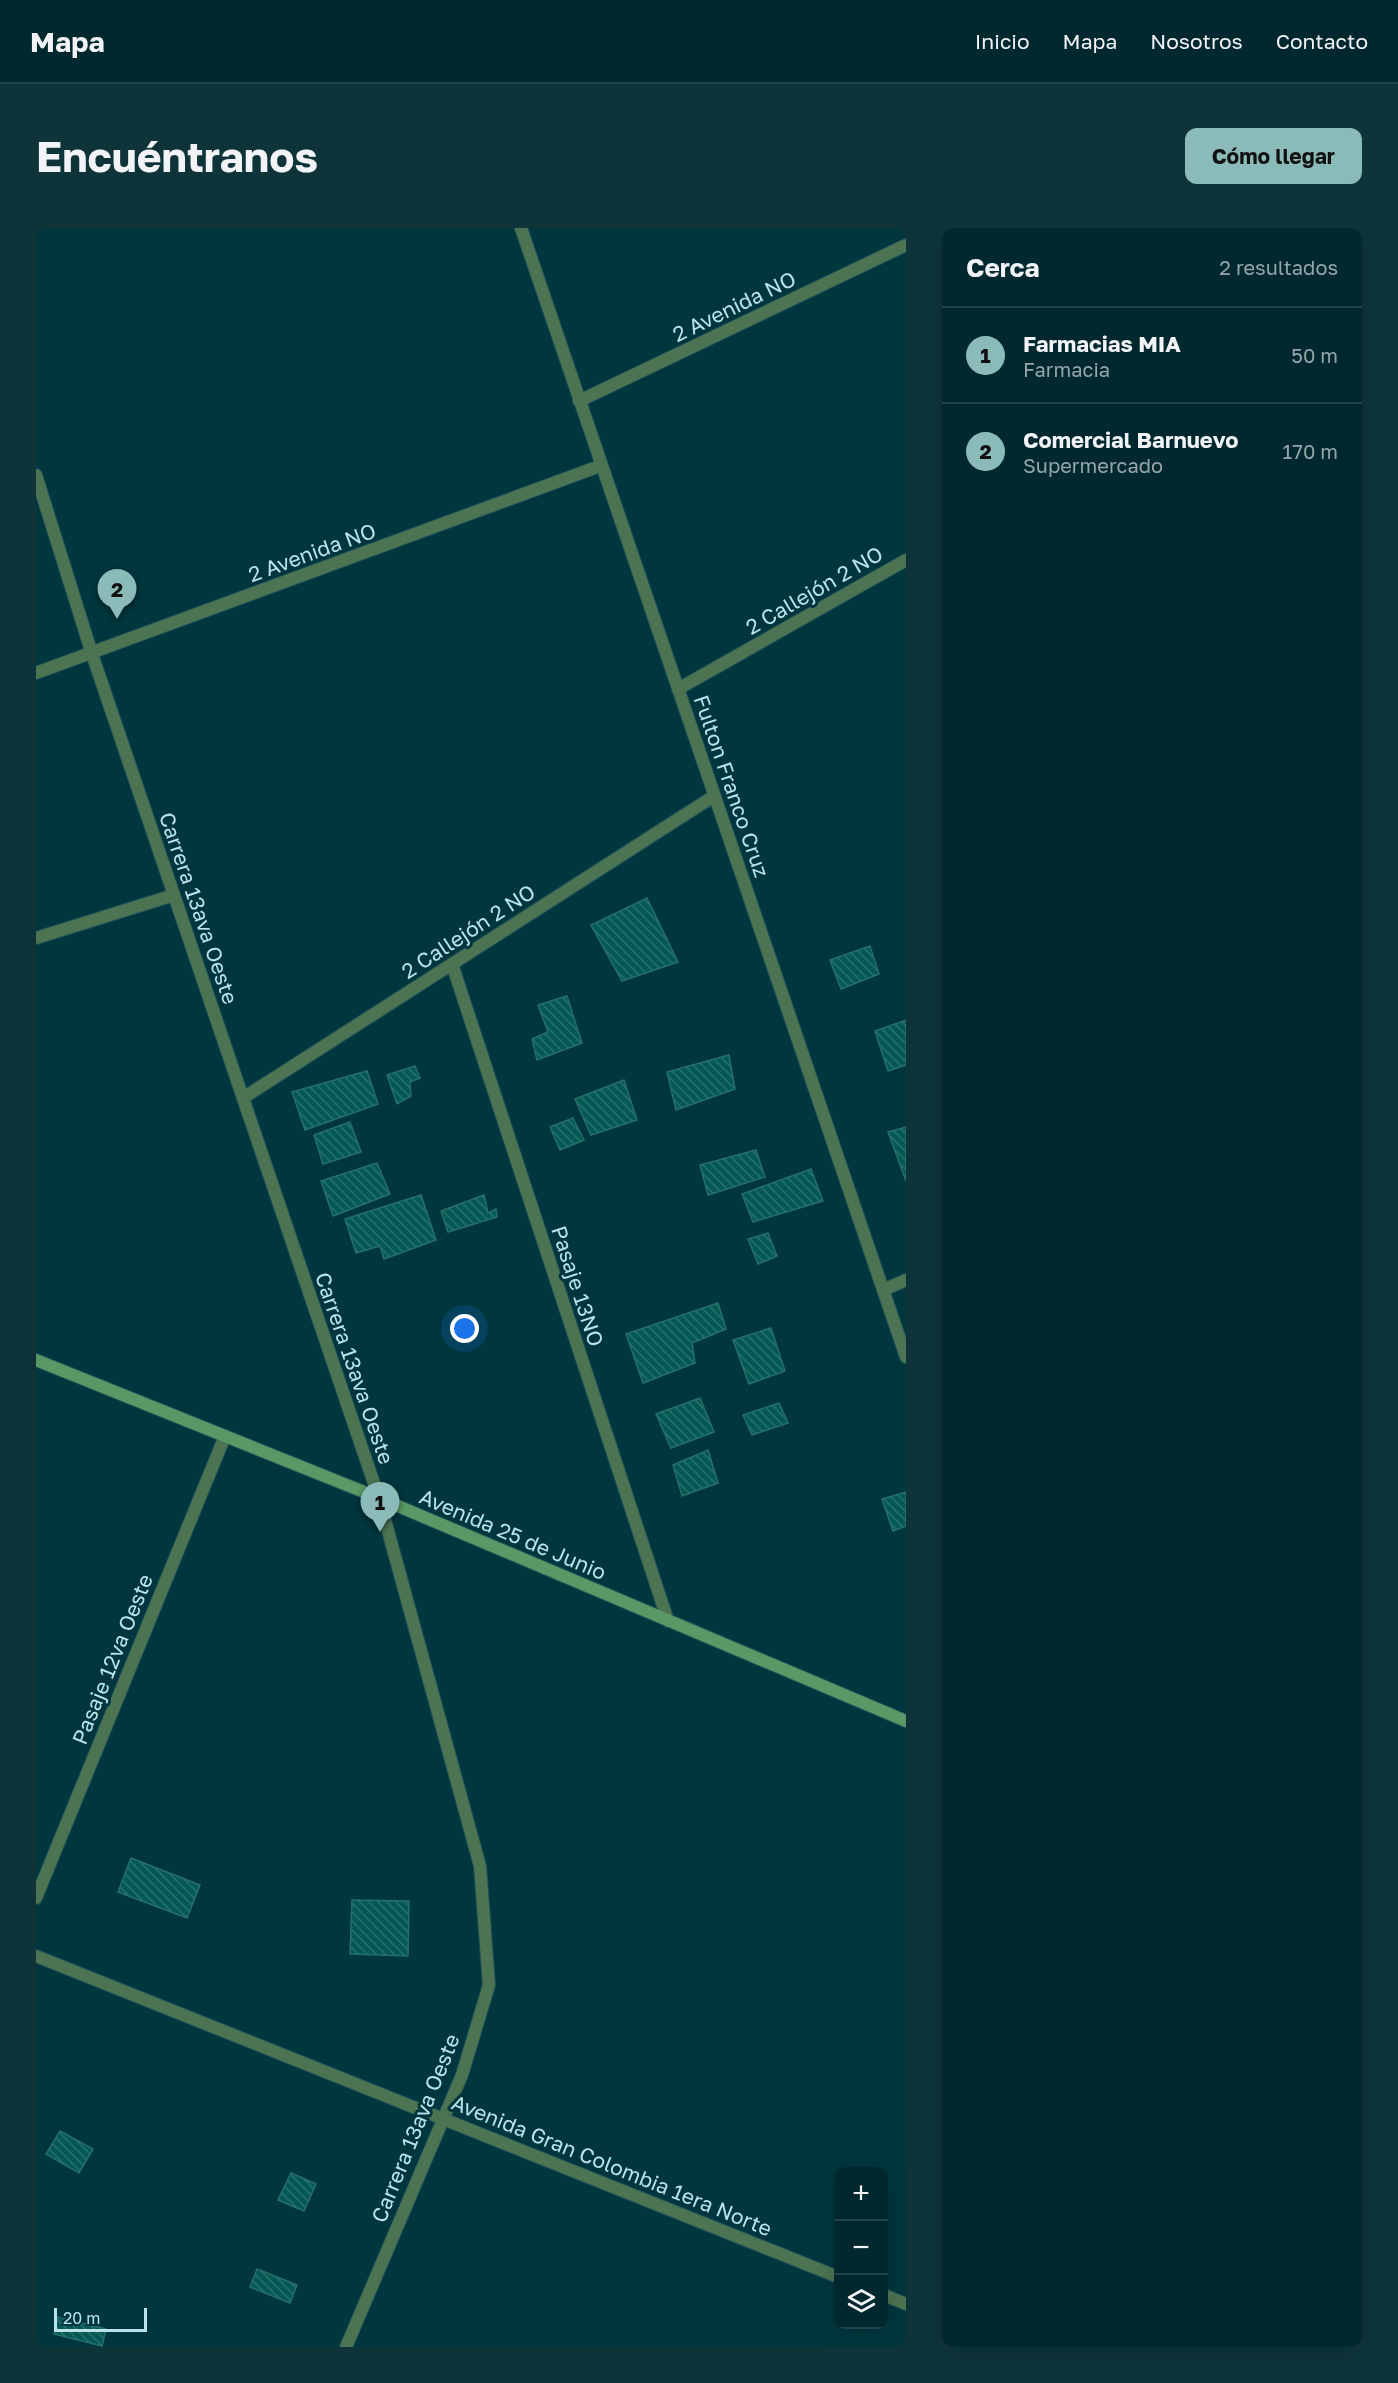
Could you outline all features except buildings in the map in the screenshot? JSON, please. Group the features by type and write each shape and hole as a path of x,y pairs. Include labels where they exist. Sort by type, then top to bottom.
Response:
{"street":[{"name":"Fulton Franco Cruz","path":"521,228 600,466 906,1357"},
{"name":"2 Avenida NO","path":"579,401 906,245"},
{"name":"2 Avenida NO","path":"36,673 600,466"},
{"name":"Carrera 13ava Oeste","path":"36,475 92,654 379,1498 480,1866 489,1985 462,2075 346,2347"},
{"name":"2 Callejón 2 NO","path":"678,689 906,560"},
{"name":"2 Callejón 2 NO","path":"243,1098 714,795"},
{"path":"36,938 174,895"},
{"name":"Pasaje 13NO","path":"452,964 668,1620"},
{"path":"883,1290 906,1280"},
{"name":"Avenida 25 de Junio","path":"36,1360 379,1498 906,1721"},
{"name":"Pasaje 12va Oeste","path":"36,1898 225,1436"},
{"name":"Avenida Gran Colombia 1era Norte","path":"36,1956 834,2275"},
{"path":"888,2297 906,2304"}],"place":[{"name":"Comercial Barnuevo","path":"117,619"},
{"name":"Farmacias MIA","path":"380,1532"}]}
